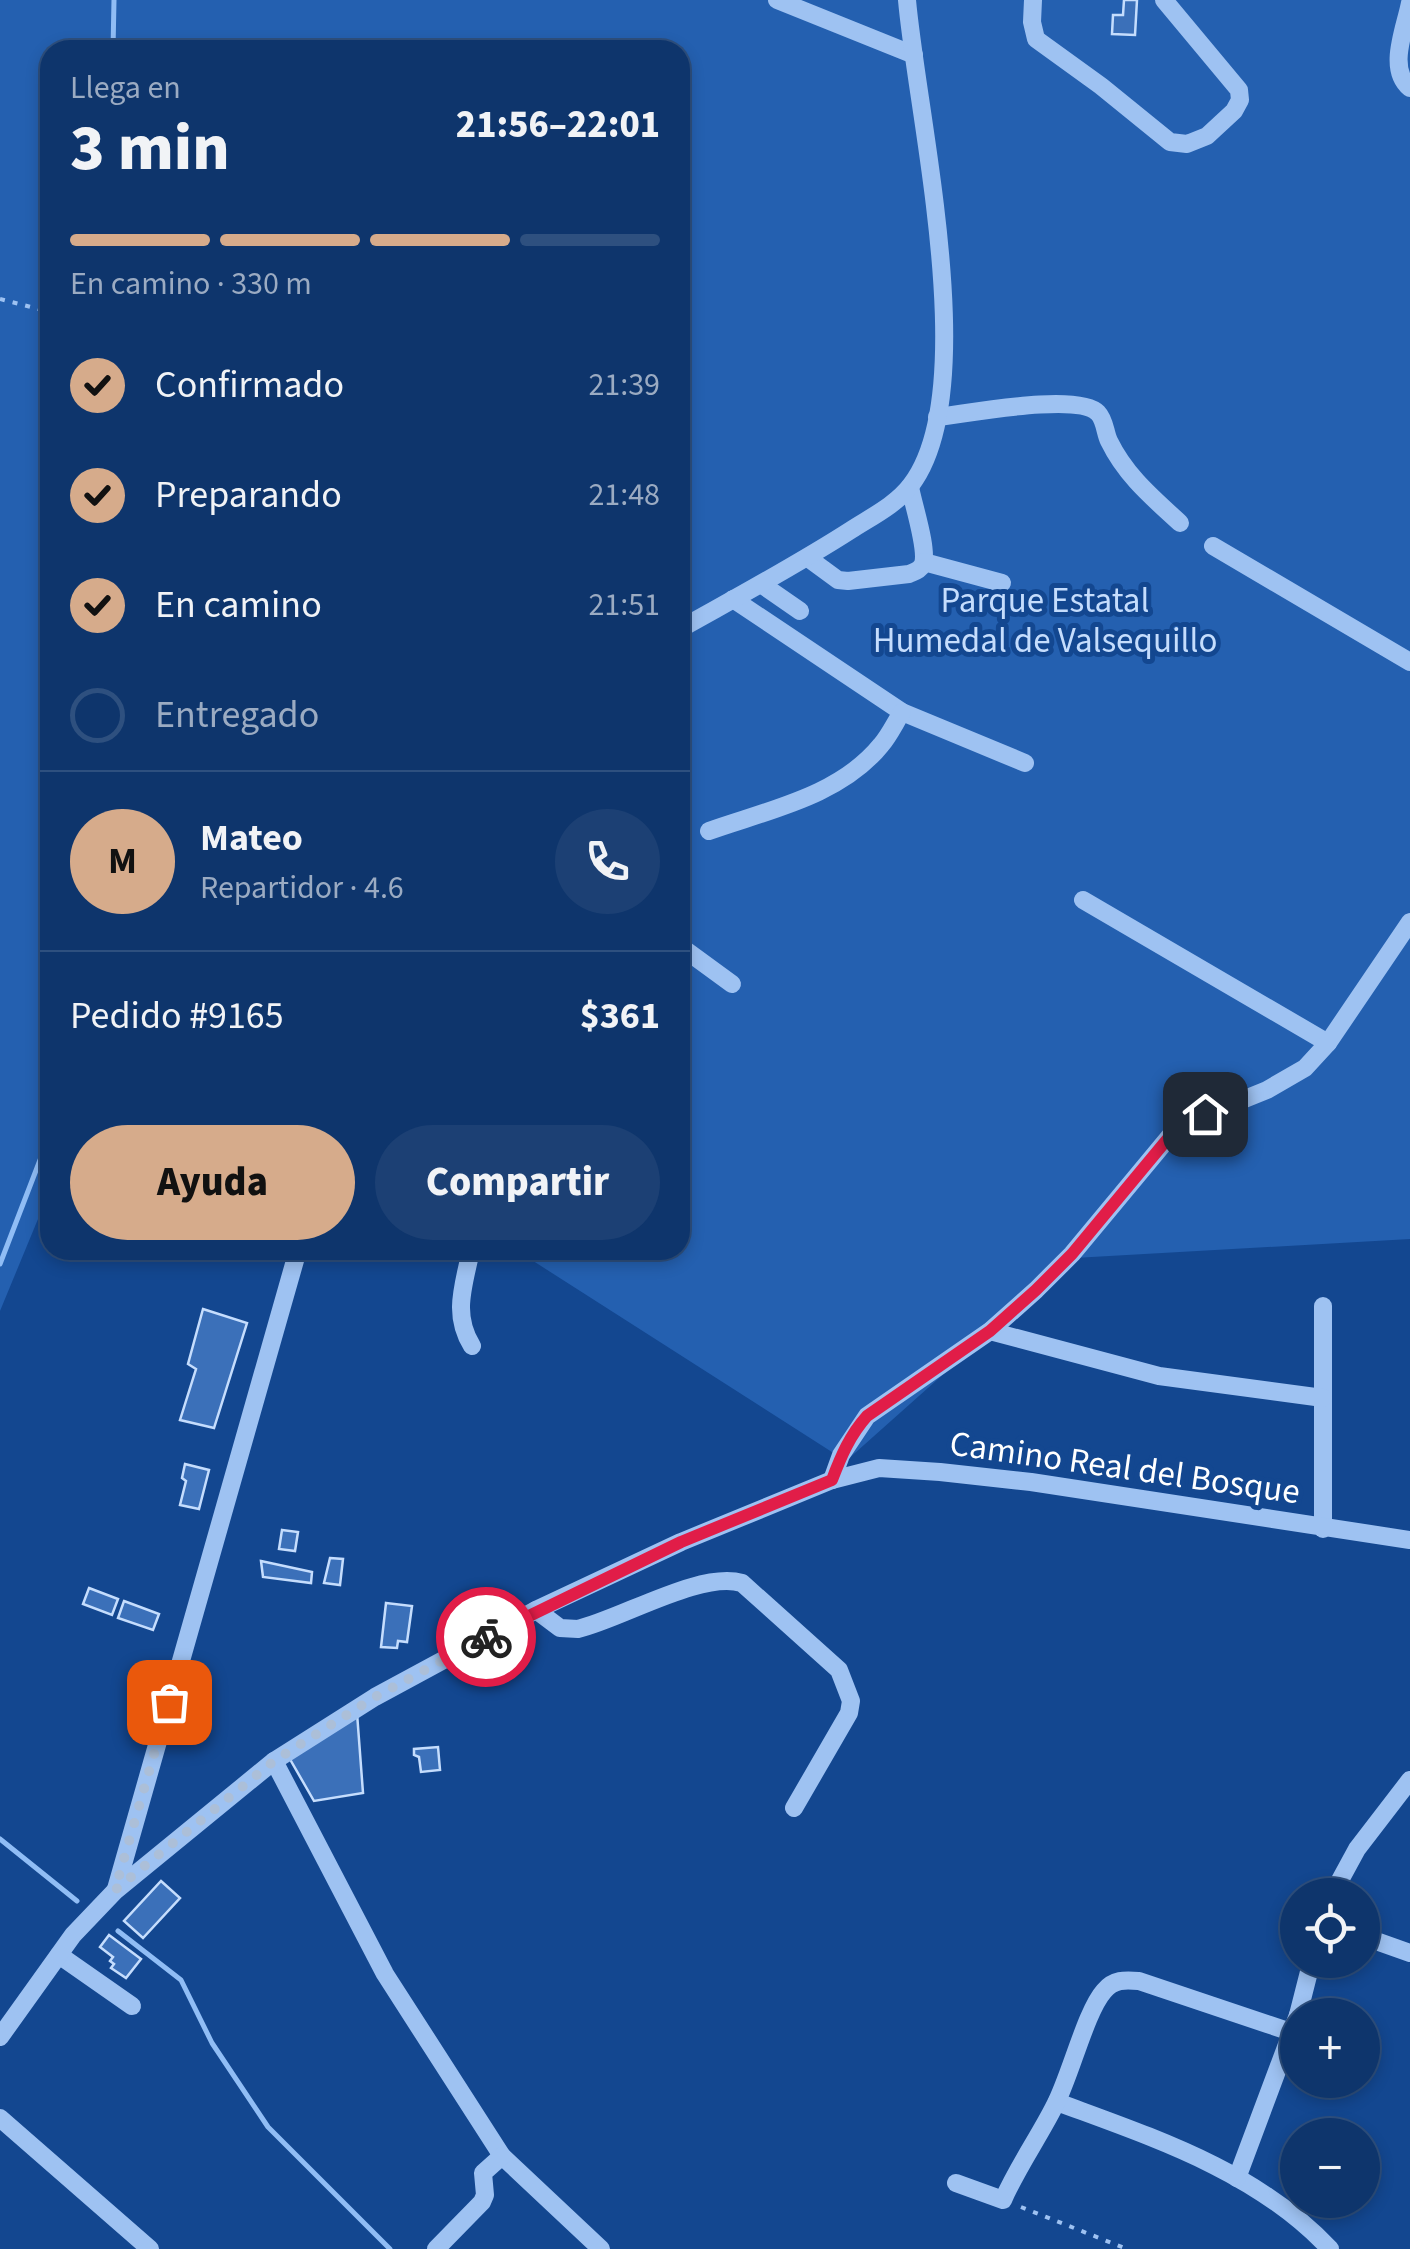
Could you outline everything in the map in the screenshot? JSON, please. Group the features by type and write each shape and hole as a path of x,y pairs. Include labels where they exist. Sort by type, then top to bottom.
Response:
{"street":[{"path":"777,0 914,55"},
{"path":"690,623 808,558 891,505 910,487 924,461 937,418 944,326 931,170 907,0"},
{"path":"1033,0 1032,30 1036,39 1170,142 1187,144 1207,136 1234,111 1240,100 1239,90 1164,0"},
{"path":"1410,4 1397,70 1410,88"},
{"path":"937,418 1048,404 1092,409 1100,414 1109,441 1136,484 1180,523"},
{"path":"808,558 838,580 848,582 919,570 924,562 910,487"},
{"path":"1213,546 1410,662"},
{"path":"924,562 1002,583"},
{"path":"761,584 800,610"},
{"path":"733,599 902,712 1025,763"},
{"path":"709,831 824,790 842,779 881,746 902,712"},
{"path":"1083,900 1328,1043"},
{"path":"832,1480 841,1455 867,1416 990,1331 1072,1254 1170,1136 1205,1114 1305,1068 1328,1043 1410,922"},
{"path":"690,953 732,984"},
{"path":"0,2037 59,1955 115,1890 295,1260"},
{"path":"469,1260 459,1312 462,1330 472,1346"},
{"path":"1323,1306 1323,1529"},
{"path":"990,1331 1158,1376 1323,1398"},
{"name":"Camino Real del Bosque","path":"115,1890 274,1761 375,1697 536,1610 681,1542 832,1480 879,1468 940,1472 1031,1482 1410,1540"},
{"path":"536,1610 560,1628 578,1628 703,1583 726,1578 742,1583 839,1670 851,1701 794,1808"},
{"path":"274,1761 385,1974 502,2156 601,2249"},
{"path":"1341,1878 1357,1849 1410,1780"},
{"path":"1380,1943 1410,1954"},
{"path":"59,1955 132,2006"},
{"path":"956,2184 1003,2200 1056,2102 1098,1999 1112,1983 1139,1982 1280,2017"},
{"path":"1238,2178 1280,2062"},
{"path":"1056,2102 1170,2144 1238,2178 1314,2232 1330,2249"},
{"path":"0,2118 150,2249"},
{"path":"436,2249 482,2202 483,2172 502,2156"}],"path":[{"path":"0,299 40,309"},
{"path":"1003,2200 1127,2249"}],"green space":[{"name":"Parque Estatal Humedal de Valsequillo","path":"0,0 1410,0 1410,1239 1074,1258 846,1461 532,1260 690,1260 690,40 40,40 40,1214 0,1311"}],"building":[{"path":"1124,0 1137,0 1135,35 1112,34 1113,15 1123,15"},
{"path":"203,1309 247,1323 214,1428 180,1420 196,1369 188,1364"},
{"path":"185,1464 209,1470 199,1509 180,1505 186,1481 182,1478"},
{"path":"282,1530 298,1532 295,1551 279,1549"},
{"path":"330,1558 343,1559 340,1585 324,1583"},
{"path":"261,1561 312,1572 311,1583 263,1577"},
{"path":"89,1588 118,1599 112,1615 83,1604"},
{"path":"124,1601 159,1614 153,1630 118,1618"},
{"path":"386,1603 412,1606 407,1642 398,1641 397,1648 381,1647"},
{"path":"357,1713 363,1793 314,1801 287,1754"},
{"path":"438,1747 440,1770 421,1772 414,1749"},
{"path":"161,1881 180,1898 143,1938 124,1921"},
{"path":"109,1935 141,1959 126,1978 111,1968 113,1957 100,1947"}],"waterway":[{"path":"113,40 114,0"},
{"path":"0,1264 40,1160"},
{"path":"0,1839 77,1901"},
{"path":"118,1931 181,1980 212,2043 268,2127 390,2249"}],"way so far":[{"path":"169,1702 115,1890 274,1761 375,1697 486,1637"}],"route":[{"path":"486,1637 681,1542 832,1480 841,1455 867,1416 990,1331 1036,1290 1072,1254 1170,1136 1205,1114"}]}
